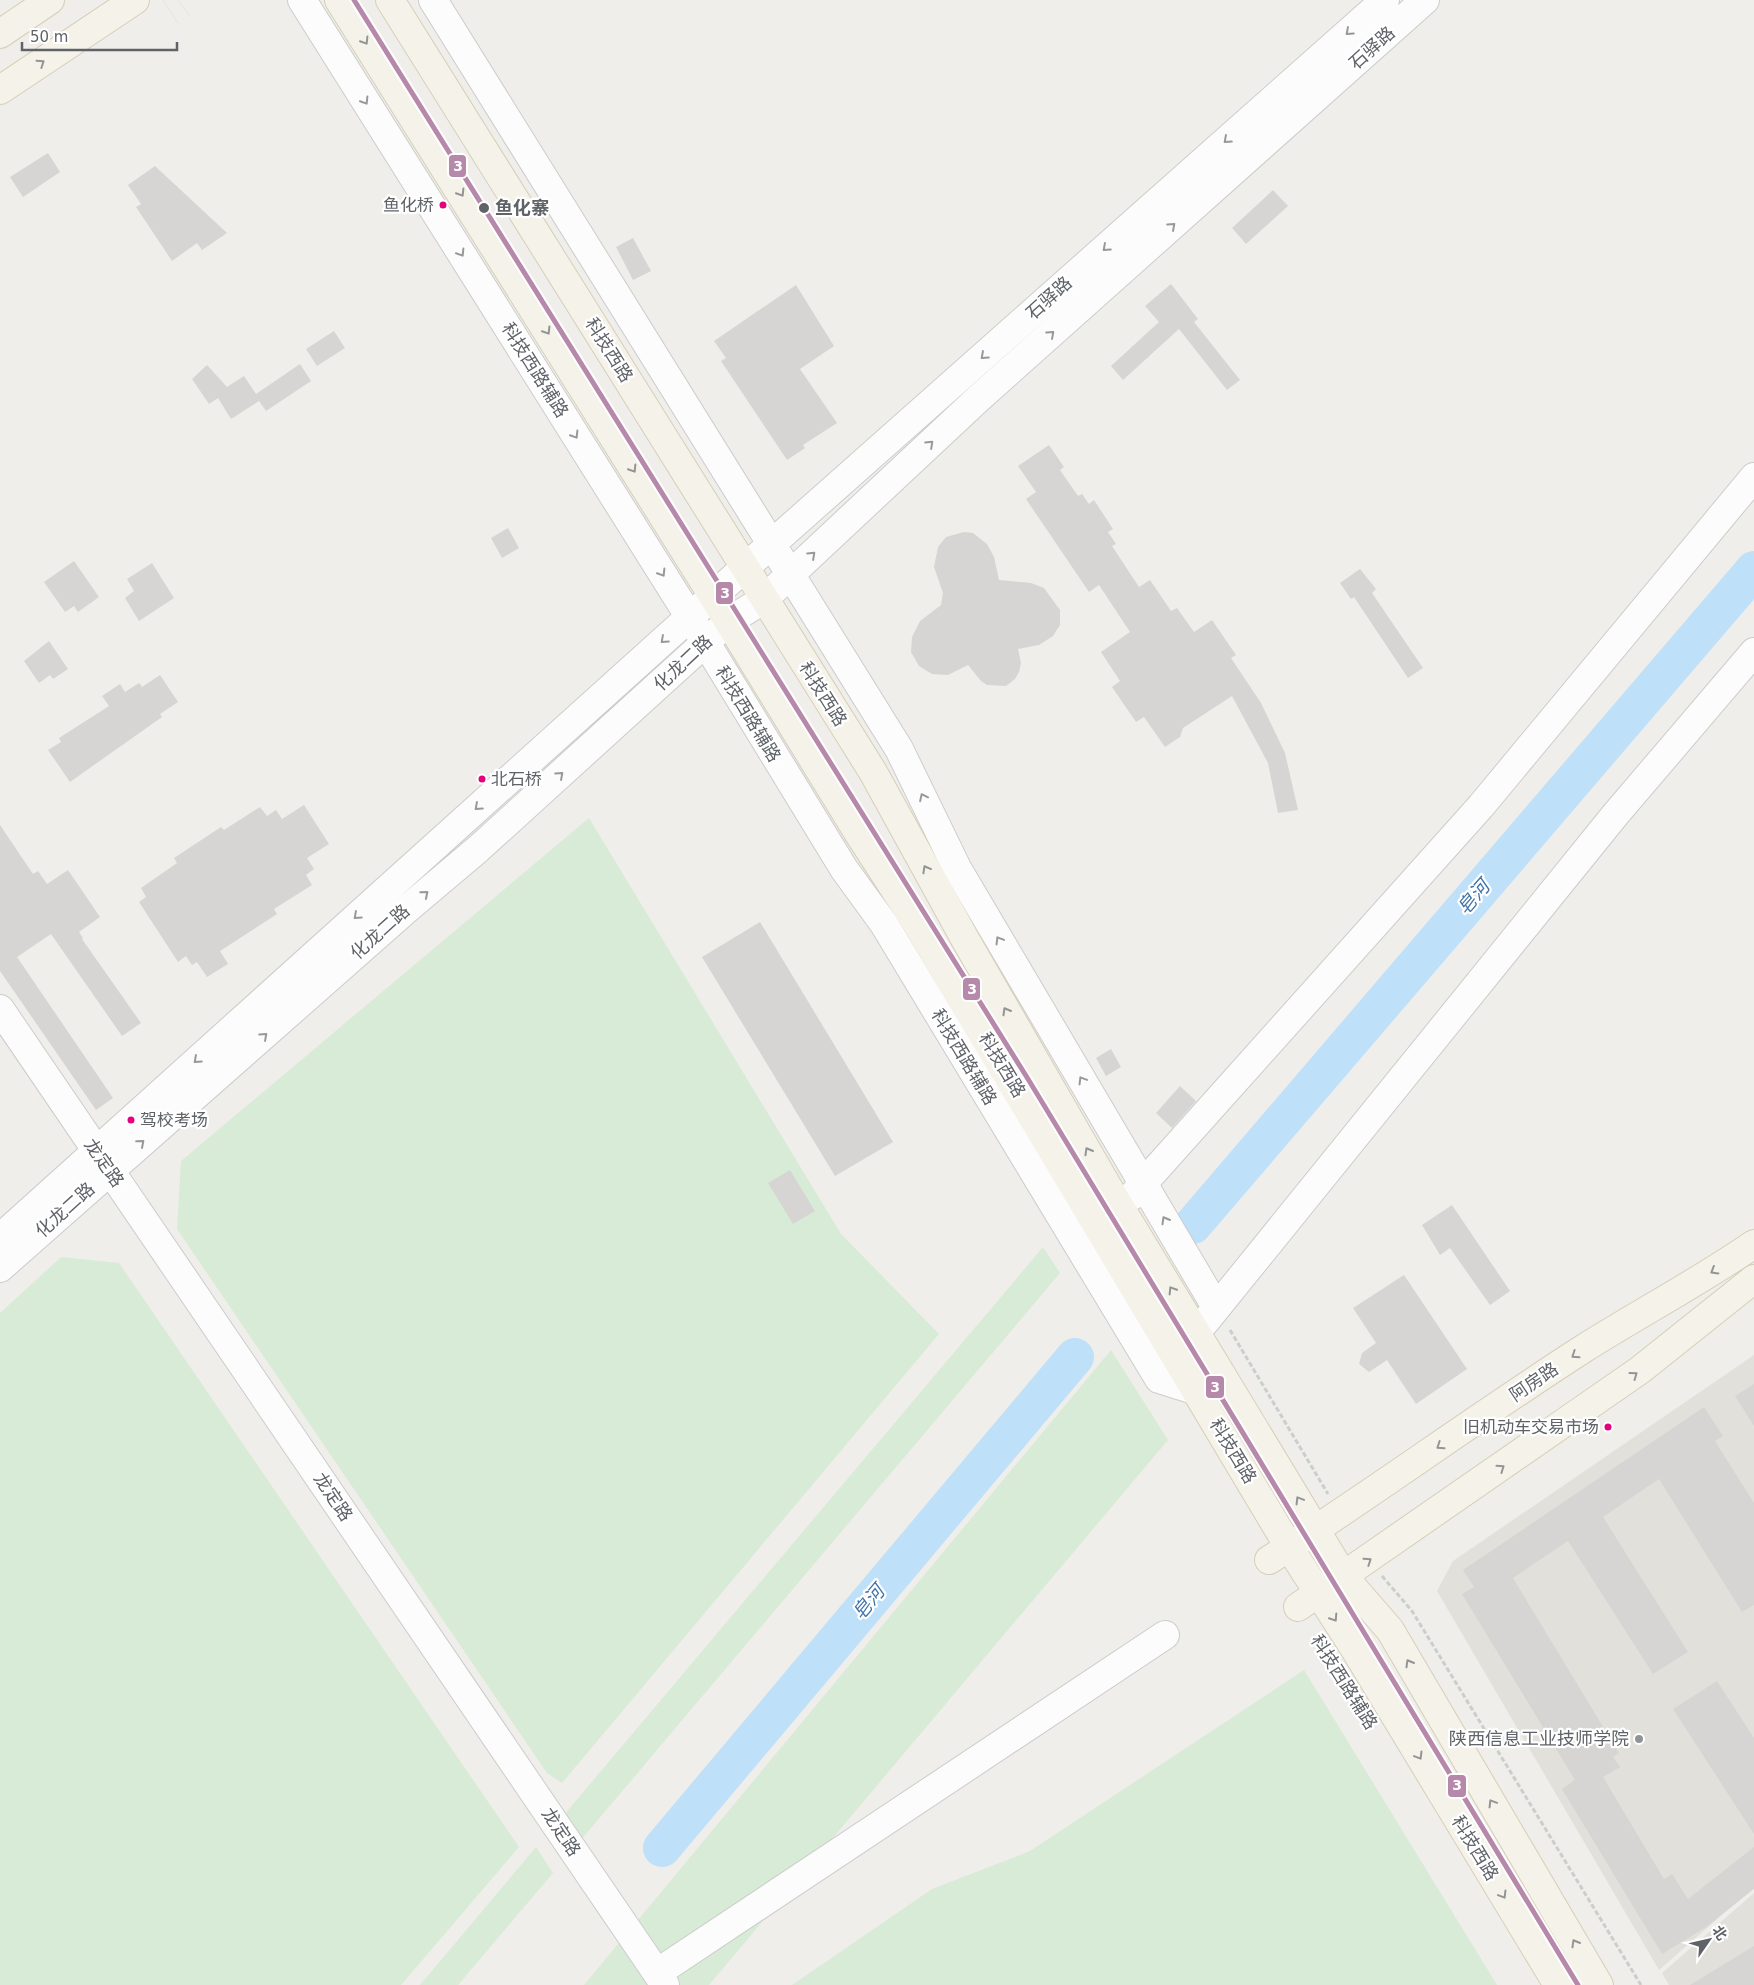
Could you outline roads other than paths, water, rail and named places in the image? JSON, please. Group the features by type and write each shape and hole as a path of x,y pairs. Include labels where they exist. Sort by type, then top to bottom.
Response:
{"main road":[{"path":"0,34 50,0"},
{"path":"0,90 135,0"},
{"name":"科技西路","path":"339,0 713,596 851,823 917,924 1197,1390 1279,1553 1308,1600 1356,1651 1558,1985"},
{"name":"科技西路","path":"390,0 763,600 873,772 965,940 1121,1208 1344,1577 1390,1630 1599,1985"},
{"name":"阿房路","path":"1279,1553 1316,1530 1583,1349 1723,1265 1754,1244"},
{"path":"1308,1600 1344,1577 1640,1370 1754,1279"}],"street":[{"name":"科技西路辅路","path":"302,0 690,617 844,869 884,924 1158,1379 1197,1390"},
{"path":"433,0 792,574 899,749 957,868 1216,1307"},
{"name":"石驿路","path":"713,596 745,570 1386,0"},
{"name":"石驿路","path":"763,600 979,398 1425,0"},
{"path":"1121,1208 1481,806 1754,478"},
{"name":"化龙二路","path":"0,1268 103,1161 713,596"},
{"name":"化龙二路","path":"0,1238 103,1161 407,909 478,849 729,622 763,600"},
{"path":"1197,1332 1615,814 1754,652"},
{"name":"龙定路","path":"0,1009 661,1979"},
{"path":"661,1979 1165,1635"}],"waterway":[{"name":"皂河","path":"1193,1225 1754,570"},
{"name":"皂河","path":"662,1848 1075,1357"}],"tram line":[{"path":"163,0 178,23"},
{"path":"178,0 189,15"}],"place":[{"name":"鱼化桥","path":"443,205"},
{"name":"鱼化寨","path":"484,208"},
{"name":"北石桥","path":"482,779"},
{"name":"驾校考场","path":"131,1120"},
{"name":"旧机动车交易市场","path":"1608,1427"},
{"name":"陕西信息工业技师学院","path":"1639,1739"}]}
